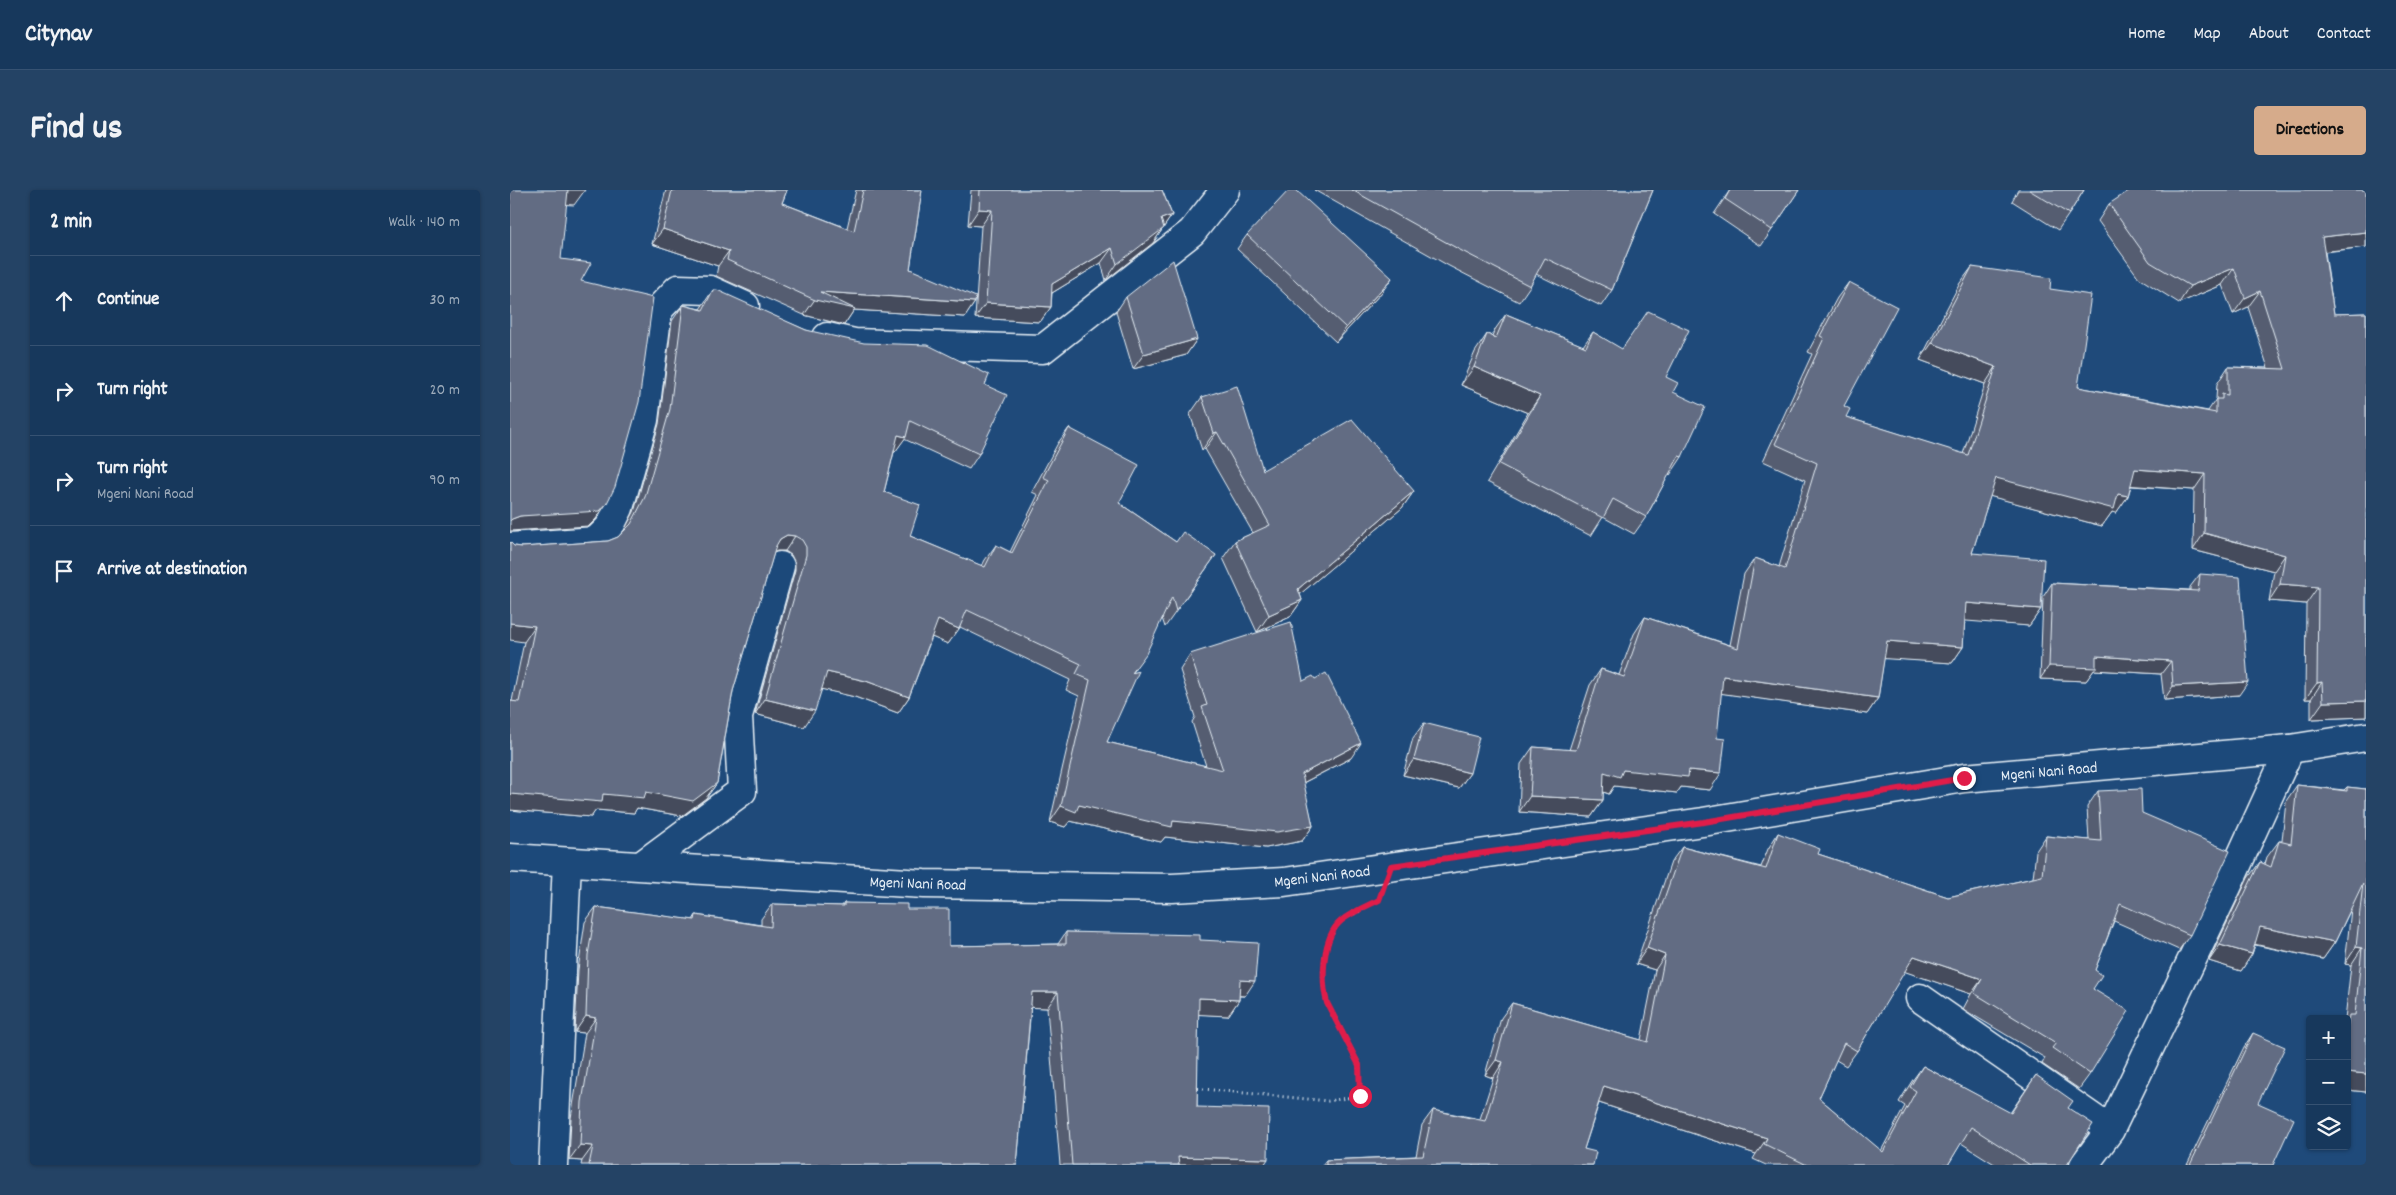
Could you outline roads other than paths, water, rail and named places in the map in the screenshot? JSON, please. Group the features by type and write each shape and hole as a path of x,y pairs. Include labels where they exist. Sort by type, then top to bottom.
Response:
{"street":[{"path":"799,330 854,343 1043,349 1192,232 1225,190"},
{"path":"510,547 596,541 609,528 619,508 644,420 658,310 678,289 710,290 764,314"},
{"path":"642,865 742,790 738,716 780,566"},
{"name":"Mgeni Nani Road","path":"510,858 924,884 1172,888 1284,882 1704,822 1964,778 2290,749 2366,738"},
{"path":"2084,1165 2110,1130 2223,896 2290,749"},
{"path":"553,1165 568,862"},
{"path":"1920,998 2110,1130"}]}
